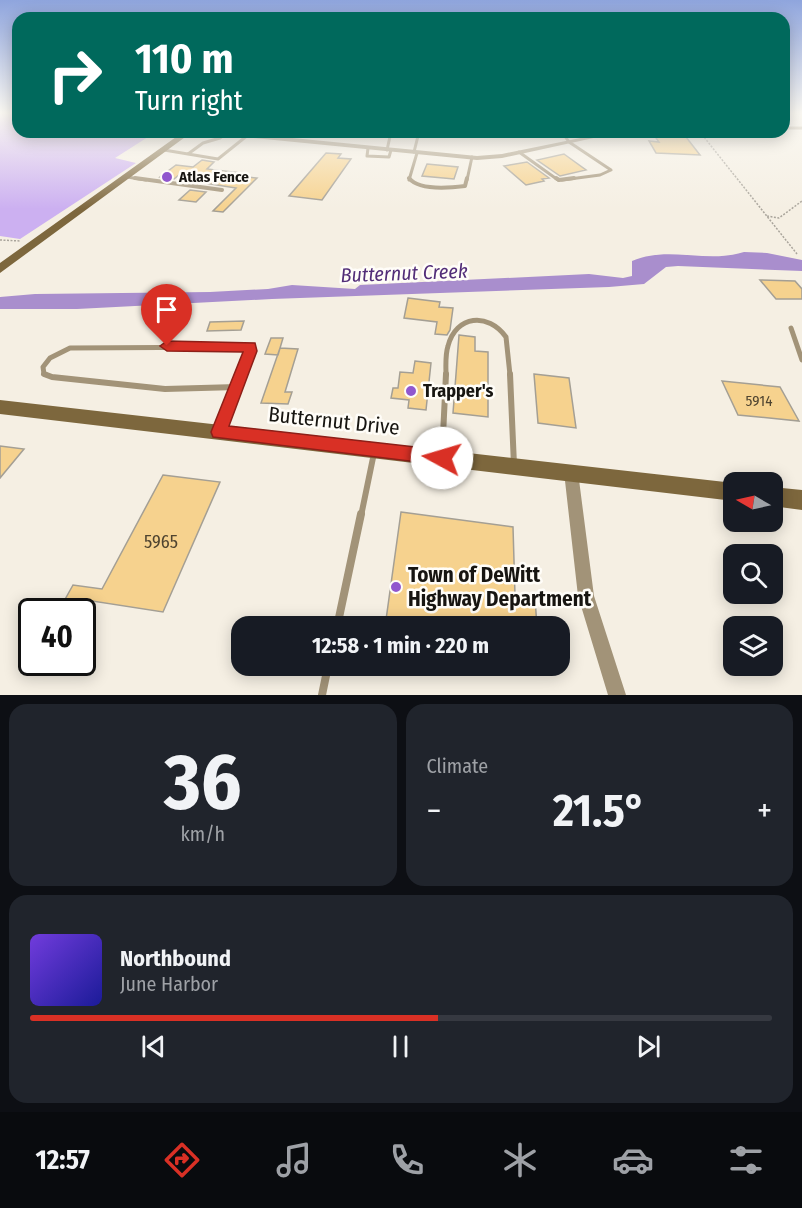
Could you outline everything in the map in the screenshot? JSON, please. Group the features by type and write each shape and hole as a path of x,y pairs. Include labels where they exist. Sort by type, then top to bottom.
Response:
{"street":[{"path":"0,269 171,144"},
{"path":"335,144 472,157 519,153 558,144"},
{"name":"Butternut Drive","path":"0,407 723,491"},
{"path":"571,472 586,596 616,695"},
{"path":"783,497 802,500"}],"lane":[{"path":"188,154 200,144"},
{"path":"164,150 188,154 196,158 218,159 236,144"},
{"path":"389,150 390,144"},
{"path":"417,144 409,180 417,185 453,188 465,186 472,157"},
{"path":"519,153 559,180 600,175 611,170 573,144"},
{"path":"127,177 222,190"},
{"path":"442,458 448,345 457,327 464,322 482,320 500,328 506,334 508,343 514,466"},
{"path":"792,328 802,360"},
{"path":"219,432 237,387 250,351 250,347 246,345 70,348 50,358 43,367 44,374 52,377 140,387 184,390 237,387"},
{"path":"339,616 374,450"},
{"path":"322,695 326,676"}],"path":[{"path":"710,144 797,254"},
{"path":"767,216 779,218 802,201"},
{"path":"0,240 38,242"}],"shaded area":[{"path":"0,144 136,144 115,158 136,163 20,239 0,236"},
{"path":"744,252 767,253 802,260 802,271 678,266 666,267 644,284 609,287 272,299 77,309 0,309 0,297 35,294 210,292 268,289 292,285 355,289 360,285 589,274 623,278 632,276 632,261 646,257 674,254 716,256"}],"building":[{"path":"651,144 692,144 700,155 656,153"},
{"path":"326,153 341,154 338,158 351,159 322,200 289,196"},
{"path":"564,154 586,170 560,176 537,160"},
{"path":"202,160 214,162 207,169 242,173 239,176 257,178 223,212 213,211 236,188 198,182 203,178 179,175 174,179 160,177 176,165 193,167"},
{"path":"527,162 549,178 526,185 504,166"},
{"path":"427,164 458,167 454,179 422,176"},
{"path":"190,190 206,192 196,202 179,200"},
{"path":"760,280 795,281 802,289 802,299 776,299"},
{"path":"408,298 440,302 439,307 453,308 450,330 447,335 435,334 437,322 404,318"},
{"path":"244,321 241,330 207,331 210,322"},
{"path":"459,335 475,337 475,351 488,352 488,417 453,413"},
{"path":"271,338 283,338 278,355 265,354"},
{"path":"280,348 298,349 285,392 292,392 288,404 261,403"},
{"path":"415,361 431,363 426,410 408,408 409,400 391,398 393,388 398,388 400,372 413,373"},
{"path":"534,374 569,378 576,428 538,423"},
{"path":"722,381 780,387 799,421 738,415"},
{"path":"0,446 24,449 0,478"},
{"path":"163,475 220,482 163,612 96,602 96,598 66,598 73,585 102,589"},
{"path":"401,512 513,527 515,595 535,598 536,616 387,616"}],"place":[{"name":"Atlas Fence","path":"167,177"},
{"name":"Trapper's","path":"411,391"},
{"name":"Town of DeWitt Highway Department","path":"396,587"}],"route":[{"path":"167,346 246,345 250,347 219,432 442,458"}],"water label":[{"name":"Butternut Creek","path":"404,273"}]}
